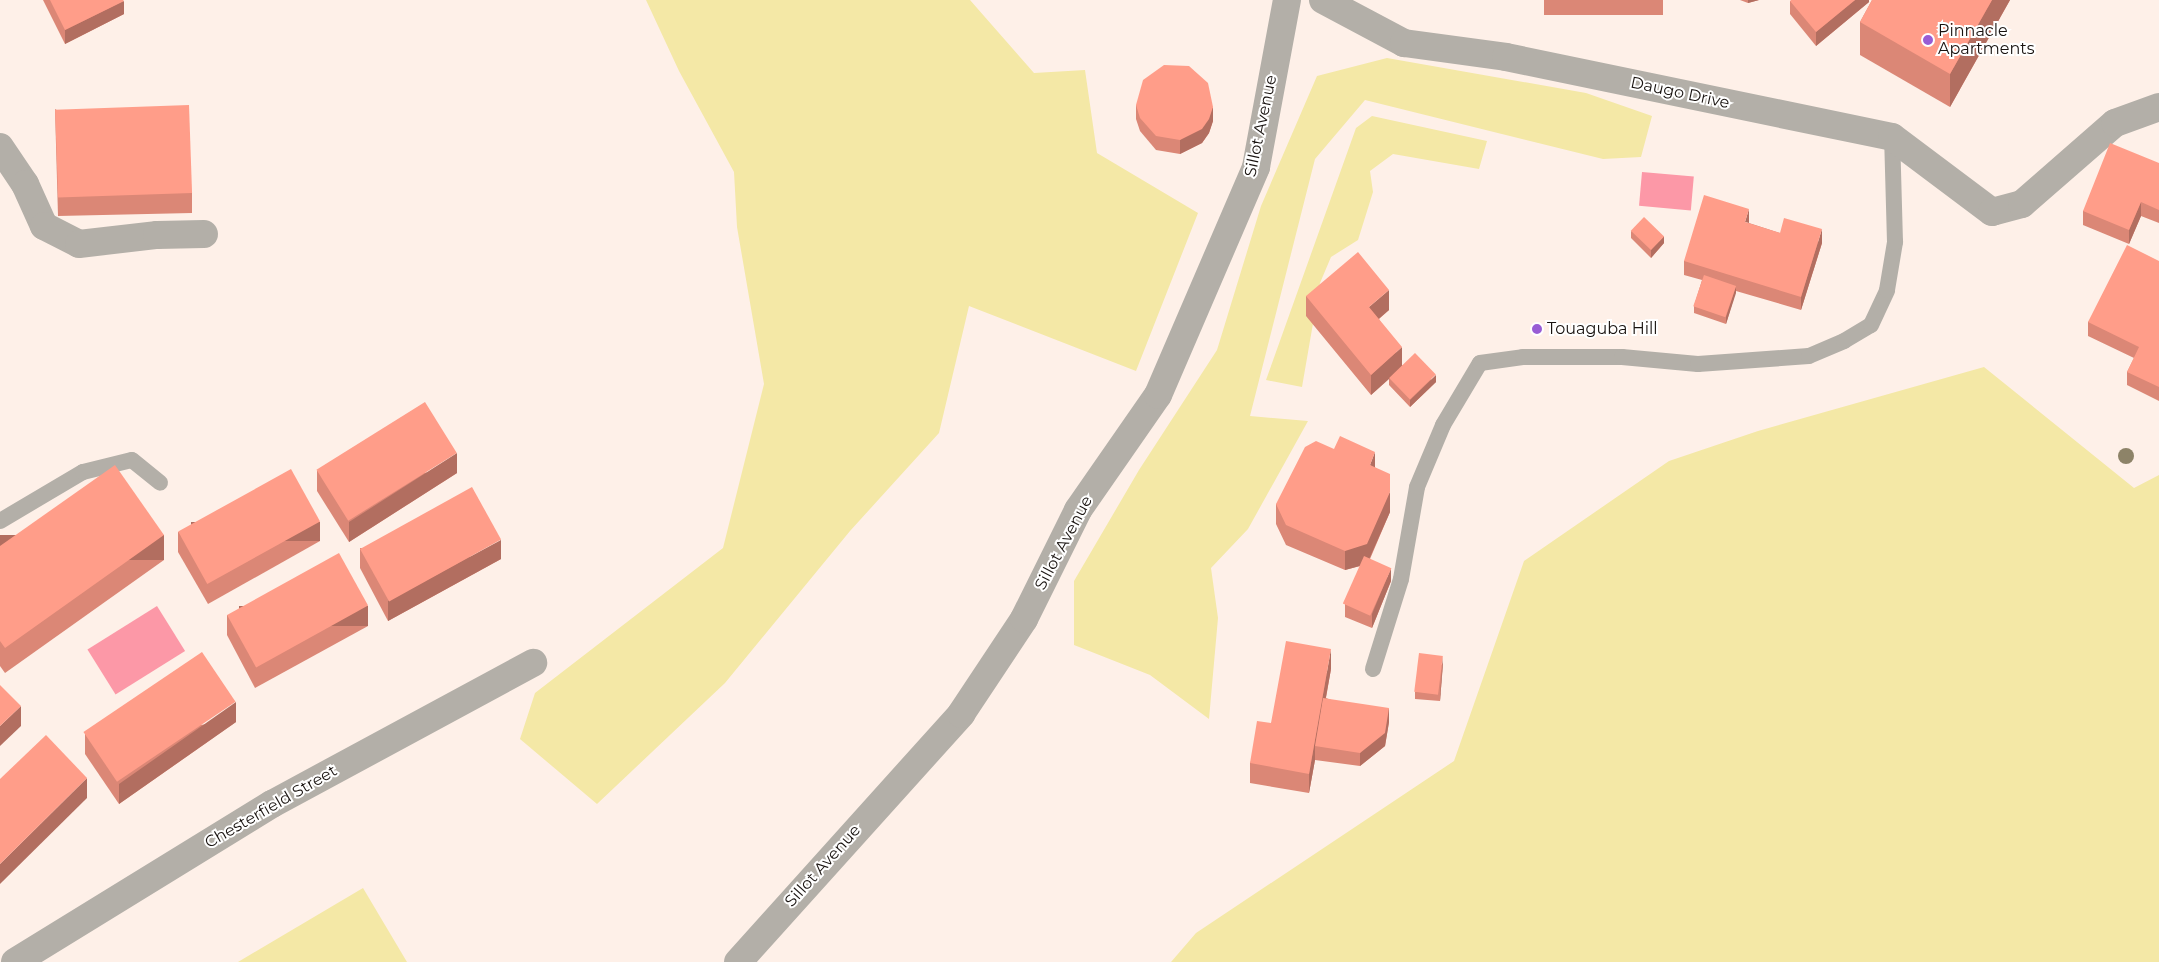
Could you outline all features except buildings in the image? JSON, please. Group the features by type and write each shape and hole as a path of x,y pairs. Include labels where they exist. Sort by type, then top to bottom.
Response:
{"street":[{"name":"Sillot Avenue","path":"738,962 961,714 1024,619 1078,510 1158,395 1256,167 1286,0"},
{"name":"Daugo Drive","path":"1323,0 1404,43 1506,56 1892,137 1992,212 2022,204 2114,123 2159,107"},
{"path":"0,147 25,184 44,226 80,244 157,235 204,234"},
{"name":"Chesterfield Street","path":"15,962 272,804 533,663"}],"lane":[{"path":"1373,669 1402,579 1418,488 1443,425 1480,363 1523,357 1622,357 1698,364 1809,356 1844,341 1871,325 1887,290 1895,242 1892,137"},
{"path":"0,521 83,472 132,460 160,483"}],"shaded area":[{"path":"646,0 970,0 1034,73 1085,70 1097,153 1198,213 1136,371 969,306 939,433 850,531 725,683 597,804 520,739 535,693 723,548 764,384 737,227 734,172 679,71"},
{"path":"1387,58 1586,93 1652,116 1641,157 1603,159 1365,100 1315,159 1250,416 1308,421 1248,529 1211,568 1218,618 1209,719 1150,675 1074,645 1074,581 1139,470 1217,350 1261,206 1317,76"},
{"path":"1372,116 1487,141 1479,169 1393,154 1370,171 1373,192 1358,240 1331,257 1320,283 1302,387 1266,380 1356,128"},
{"path":"1642,172 1694,177 1691,210 1639,206"},
{"path":"1984,367 2134,488 2159,475 2159,962 1171,962 1196,933 1454,761 1524,561 1669,461 1758,431"},
{"path":"157,606 185,651 116,694 87,649"},
{"path":"363,888 407,962 238,962"}],"place":[{"name":"Pinnacle Apartments","path":"1928,40"},
{"name":"Touaguba Hill","path":"1537,329"}]}
